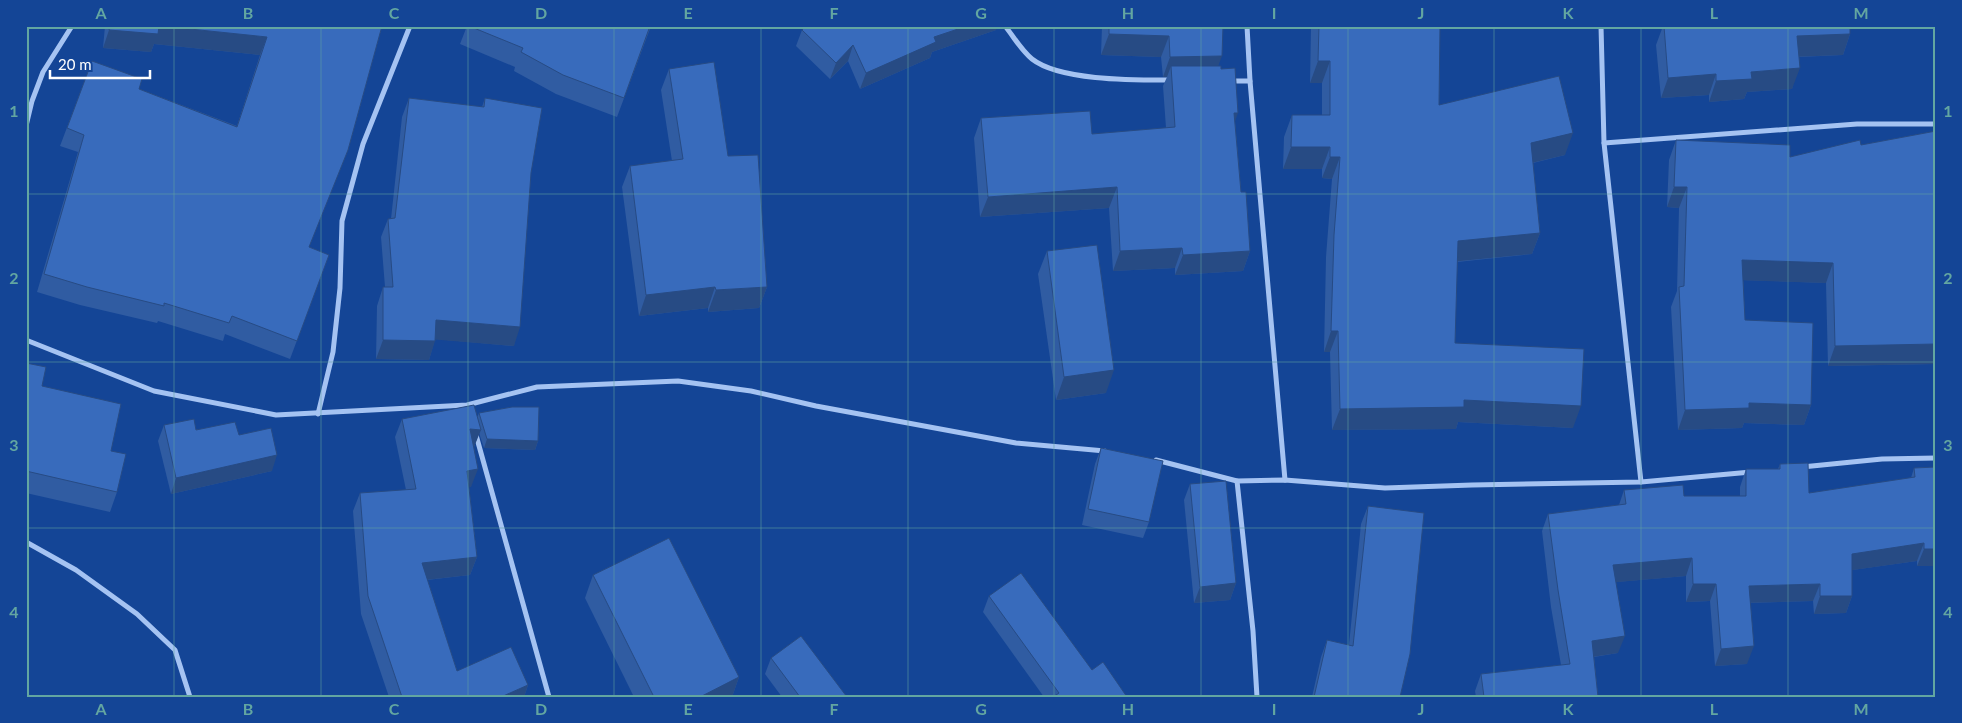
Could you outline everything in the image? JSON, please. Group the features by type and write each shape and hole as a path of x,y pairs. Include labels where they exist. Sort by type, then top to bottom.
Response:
{"street":[{"path":"26,126 43,72 72,26"},
{"path":"318,414 333,352 340,288 342,221 362,144 410,26"},
{"path":"1005,26 1022,49 1033,59 1045,66 1115,80 1182,80"},
{"path":"1247,26 1250,81 1286,480"},
{"path":"1601,26 1604,143 1641,482"},
{"path":"1221,81 1250,81"},
{"path":"1604,143 1857,124 1936,124"},
{"path":"26,340 154,391 276,415 467,405 537,387 678,381 751,391 816,406 1016,443 1095,449 1114,453"},
{"path":"467,405 470,414"},
{"path":"475,433 549,697"},
{"path":"1795,468 1882,460 1936,458"},
{"path":"1151,460 1237,481 1286,480 1385,488 1641,482 1756,471"},
{"path":"1237,481 1253,631 1257,697"},
{"path":"26,542 76,570 137,614 175,650 190,697"}],"building":[{"path":"110,26 159,26 158,34 109,30"},
{"path":"161,26 382,26 348,150 309,247 329,255 297,341 232,316 229,323 164,303 164,306 44,274 84,135 67,128 92,61 142,79 139,89 237,127 267,37"},
{"path":"469,26 650,26 624,98 563,75 521,52 523,48"},
{"path":"806,26 967,26 934,37 936,42 866,73 853,45 836,63 802,30"},
{"path":"1109,26 1223,26 1222,56 1170,57 1169,36 1109,34"},
{"path":"1319,26 1440,26 1439,105 1559,76 1573,133 1531,143 1540,233 1458,241 1455,343 1584,349 1581,406 1464,400 1464,407 1340,409 1338,331 1331,331 1334,235 1340,157 1330,157 1330,147 1291,147 1292,115 1330,115 1330,61 1318,61"},
{"path":"1664,26 1850,26 1850,34 1797,36 1800,68 1751,72 1752,79 1716,81 1716,74 1668,78"},
{"path":"714,62 728,156 758,155 767,287 716,290 715,287 646,295 630,166 683,159 669,69"},
{"path":"1171,66 1221,66 1221,69 1235,68 1238,113 1234,113 1241,192 1246,192 1250,251 1183,255 1182,248 1120,251 1117,187 988,197 981,118 1090,111 1092,134 1175,127"},
{"path":"409,98 484,107 485,98 542,108 531,173 520,327 436,320 435,341 383,340 383,287 393,287 388,219 395,218"},
{"path":"1936,131 1936,344 1835,346 1833,263 1742,260 1745,320 1813,323 1811,405 1749,403 1749,408 1685,410 1679,287 1684,286 1687,187 1674,187 1676,140 1790,145 1790,157 1860,140 1861,145"},
{"path":"1097,245 1114,370 1064,377 1047,251"},
{"path":"26,363 46,367 42,386 121,404 111,451 126,454 117,492 26,471"},
{"path":"474,405 481,430 470,429 478,469 467,471 477,557 422,563 457,671 511,647 528,685 501,697 402,697 368,596 360,493 416,489 402,419"},
{"path":"512,407 539,407 538,441 487,439 479,413"},
{"path":"194,419 196,430 235,422 239,435 271,428 277,455 176,478 164,425"},
{"path":"1101,448 1163,461 1149,522 1088,509"},
{"path":"1808,463 1809,493 1915,477 1914,468 1936,467 1936,549 1924,549 1924,543 1852,554 1852,596 1820,596 1820,584 1749,586 1754,646 1721,649 1716,584 1693,584 1692,558 1613,565 1625,636 1592,641 1598,697 1484,697 1481,674 1570,664 1548,514 1626,504 1624,490 1683,485 1684,496 1746,496 1746,469 1780,469 1780,464"},
{"path":"1226,481 1236,583 1200,587 1190,484"},
{"path":"1368,506 1424,513 1410,654 1400,697 1314,697 1327,640 1353,646"},
{"path":"669,538 739,677 700,697 654,697 593,575"},
{"path":"1021,573 1092,670 1103,662 1127,697 1053,697 1059,693 989,596"},
{"path":"801,636 847,697 800,697 771,658"}]}
